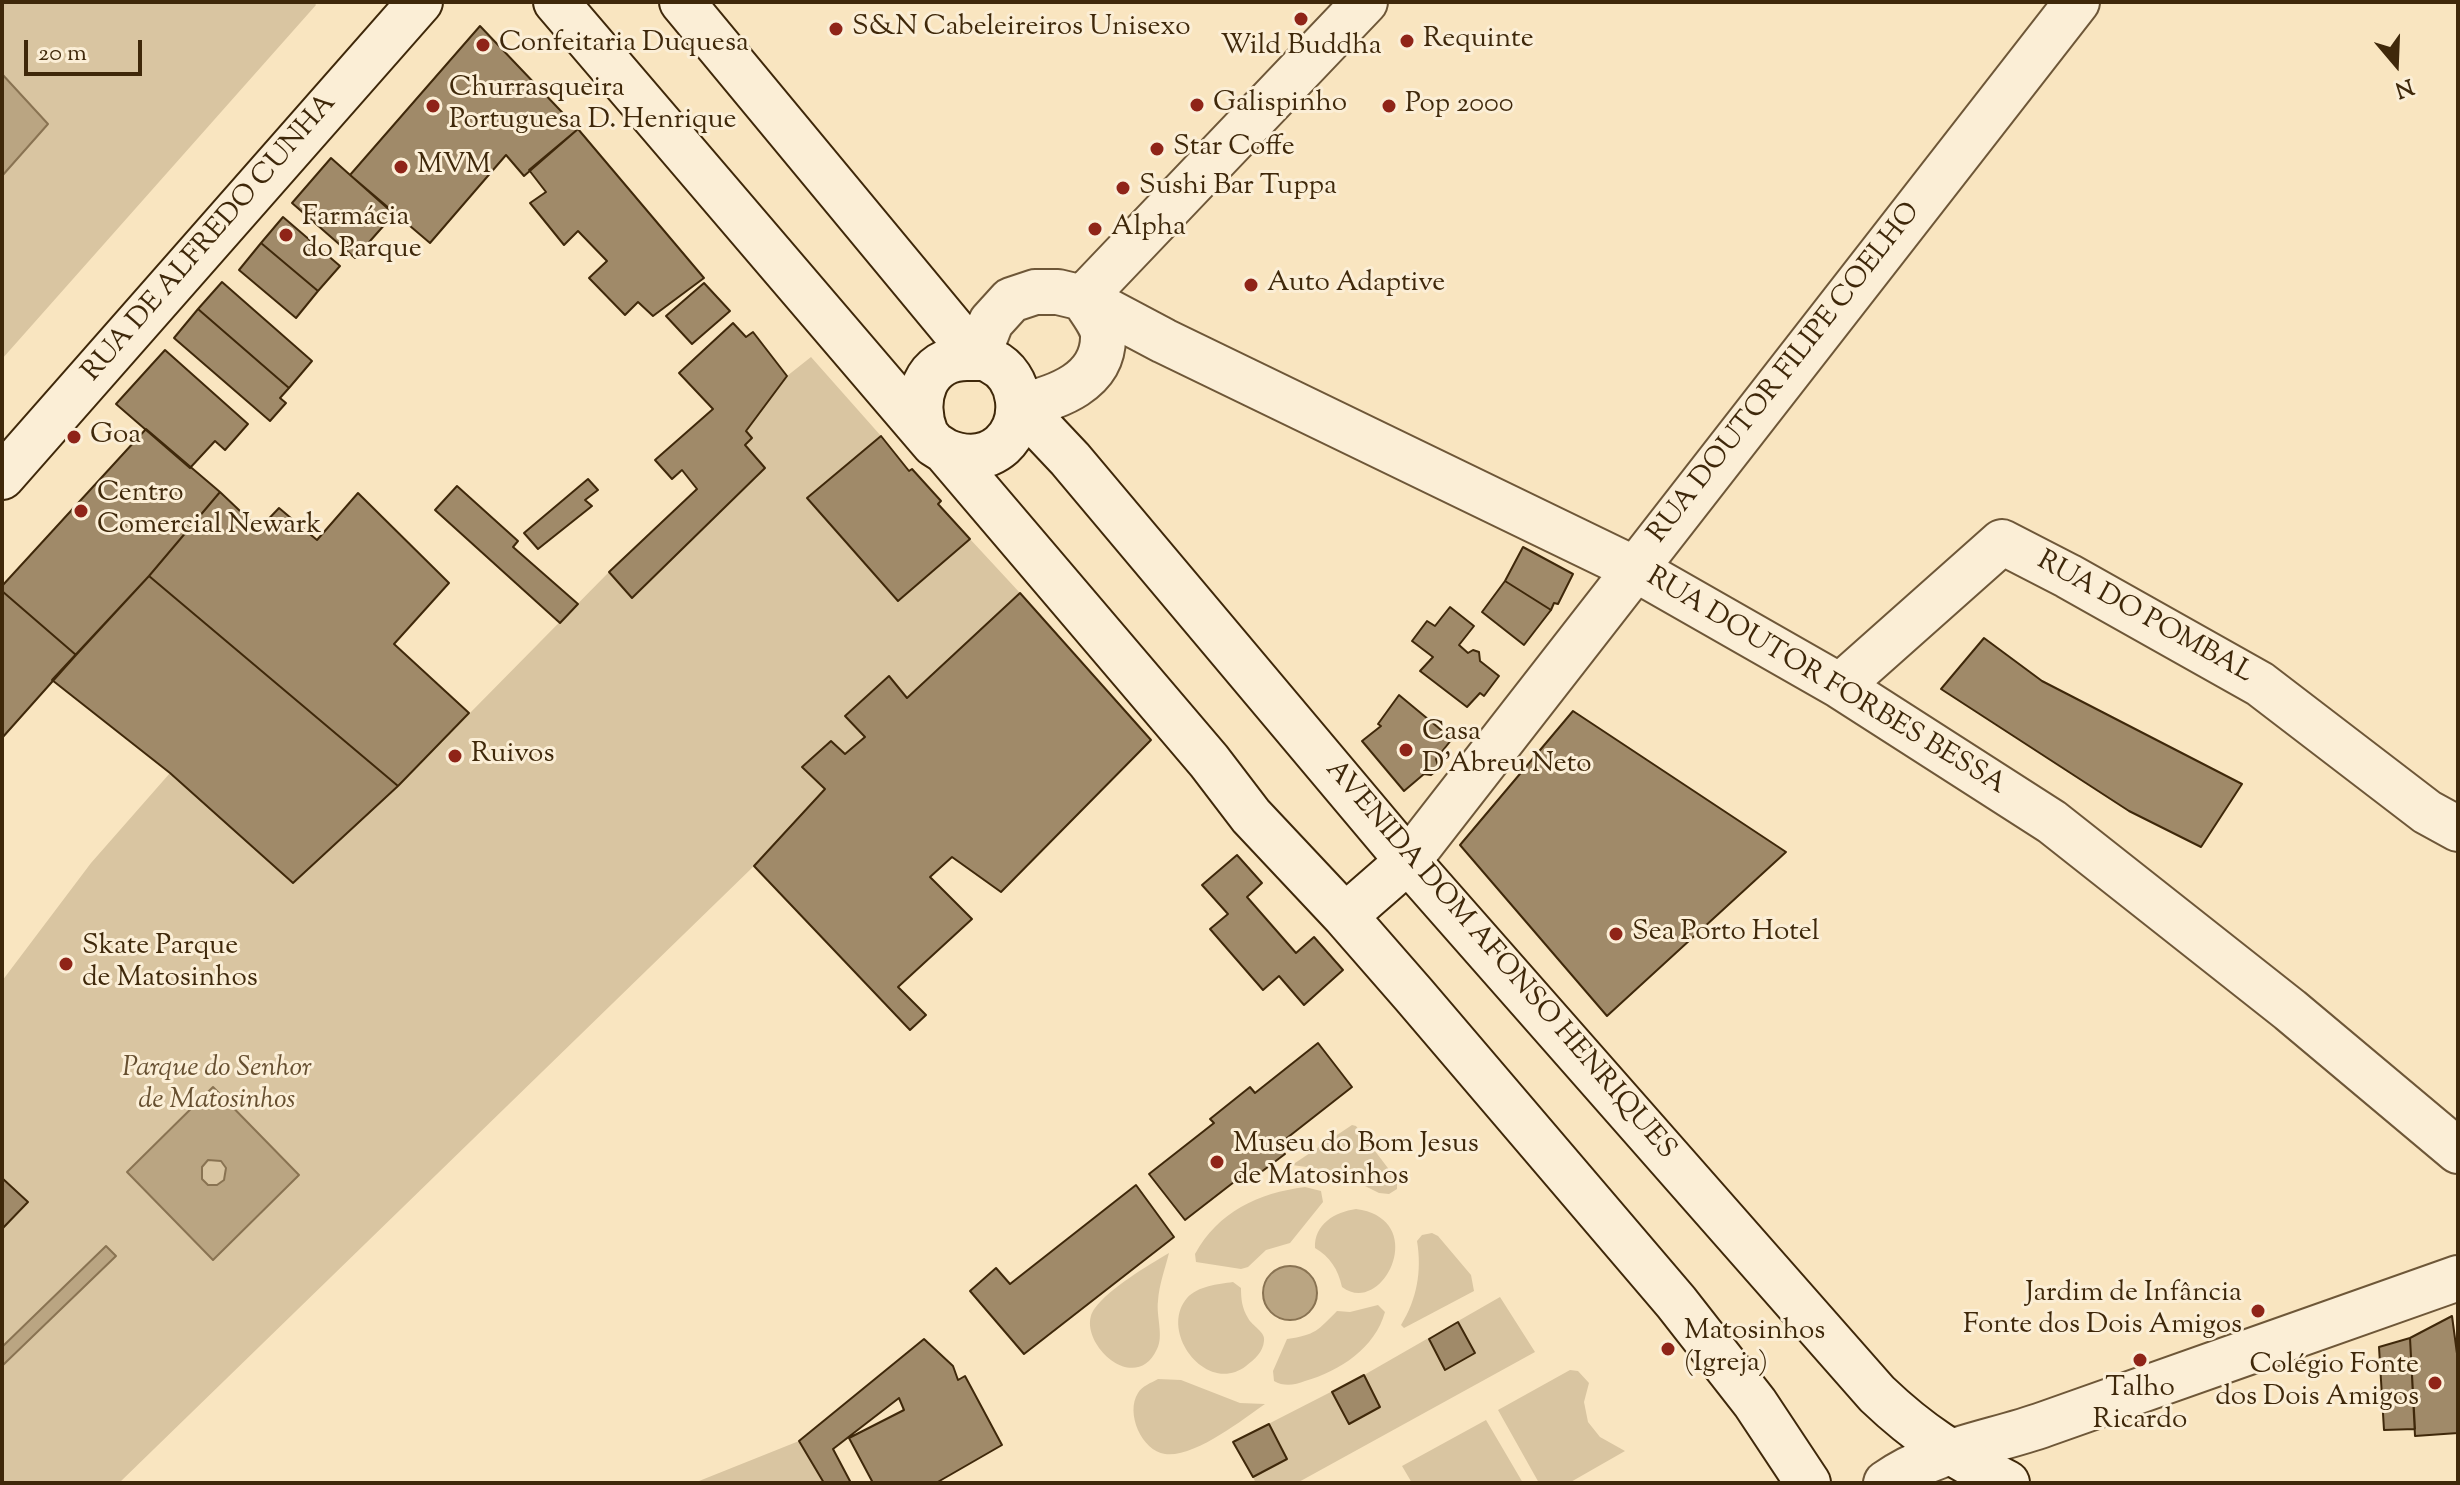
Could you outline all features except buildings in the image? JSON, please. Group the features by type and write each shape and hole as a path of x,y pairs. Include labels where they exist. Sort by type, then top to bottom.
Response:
{"main road":[{"name":"RUA DE ALFREDO CUNHA","path":"2,477 420,2"},
{"path":"556,2 1209,761 1251,816 1345,916 1676,1302 1755,1403 1808,1483"},
{"name":"AVENIDA DOM AFONSO HENRIQUES","path":"682,2 977,358 991,360 1003,370 1016,389 1020,406 1070,459 1408,861 1877,1394 1911,1426 1948,1453 2007,1483"},
{"path":"1083,298 1365,2"},
{"name":"RUA DOUTOR FILIPE COELHO","path":"1345,916 1408,861 2077,2"},
{"path":"1035,292 1058,292 1083,298 1103,334 1099,357 1087,377 1063,394 1020,406 1011,435 988,454 958,456 935,443 920,419 919,403 923,387 932,373 945,363 961,358 977,358 991,322 1011,300 1035,292"},
{"name":"RUA DOUTOR FORBES BESSA","path":"1083,298 1164,341 1635,569 1840,686 2052,822 2290,1010 2458,1151"},
{"name":"RUA DO POMBAL","path":"1840,686 2002,542 2260,684 2427,812 2458,829"},
{"path":"1886,1483 1904,1470 1948,1453 2031,1429 2458,1278"}],"green space":[{"path":"2,2 314,2 316,5 2,359 2,176 47,124 2,74"},
{"name":"Parque do Senhor de Matosinhos","path":"811,357 881,436 807,498 897,601 970,539 1020,593 907,698 888,677 845,715 865,737 845,754 831,741 802,766 825,789 754,866 119,1483 2,1483 2,1229 28,1202 2,1178 2,981 91,863 170,773 293,883 398,786 609,572 632,598 752,438 746,431 787,376"},
{"path":"1352,1125 1356,1126 1397,1180 1397,1189 1389,1194 1379,1193 1335,1171 1292,1165"},
{"path":"1305,1187 1321,1191 1323,1202 1290,1243 1266,1250 1248,1267 1241,1269 1196,1262 1195,1254 1204,1239 1241,1207 1271,1194"},
{"path":"1356,1209 1379,1216 1391,1230 1395,1246 1392,1263 1384,1279 1372,1289 1357,1293 1342,1287 1333,1264 1315,1248 1318,1232 1327,1221"},
{"path":"1432,1233 1471,1275 1474,1291 1404,1328 1401,1325 1417,1284 1417,1241 1422,1235"},
{"path":"1169,1253 1159,1295 1160,1338 1157,1349 1147,1363 1134,1368 1121,1366 1098,1347 1092,1334 1090,1320 1095,1308 1119,1285"},
{"path":"1233,1282 1241,1288 1244,1311 1263,1335 1263,1345 1258,1355 1246,1366 1231,1373 1216,1373 1191,1356 1178,1327 1180,1312 1187,1298 1197,1291"},
{"path":"1500,1297 1535,1352 1297,1483 1256,1483 1233,1442 1364,1375"},
{"path":"1378,1305 1385,1312 1380,1325 1365,1347 1354,1356 1318,1377 1286,1385 1274,1381 1273,1371 1287,1339 1316,1331 1337,1311 1350,1312"},
{"path":"1570,1370 1578,1371 1589,1383 1584,1402 1588,1422 1600,1437 1625,1451 1569,1483 1539,1483 1498,1410"},
{"path":"1158,1379 1181,1380 1240,1403 1265,1404 1203,1444 1177,1454 1165,1454 1149,1446 1143,1439 1134,1411 1134,1401 1140,1391"},
{"path":"1486,1420 1523,1483 1412,1483 1402,1466"},
{"path":"799,1441 824,1483 694,1483"}],"shaded area":[{"path":"2,74 48,124 2,176"},
{"path":"213,1087 299,1175 213,1260 127,1172","holes":["208,1160 221,1161 226,1168 224,1180 217,1185 208,1185 202,1179 202,1167"]},
{"path":"106,1246 116,1256 2,1366 2,1347"},
{"path":"1290,1266 1309,1274 1317,1293 1309,1312 1290,1320 1271,1312 1263,1293 1271,1274"}],"place":[{"name":"Wild Buddha","path":"1301,19"},
{"name":"S&N Cabeleireiros Unisexo","path":"836,29"},
{"name":"Requinte","path":"1407,41"},
{"name":"Confeitaria Duquesa","path":"483,45"},
{"name":"Galispinho","path":"1197,105"},
{"name":"Churrasqueira Portuguesa D. Henrique","path":"433,106"},
{"name":"Pop 2000","path":"1389,106"},
{"name":"Star Coffe","path":"1157,149"},
{"name":"MVM","path":"401,167"},
{"name":"Sushi Bar Tuppa","path":"1123,188"},
{"name":"Alpha","path":"1095,229"},
{"name":"Farmácia do Parque","path":"286,235"},
{"name":"Auto Adaptive","path":"1251,285"},
{"name":"Goa","path":"74,437"},
{"name":"Centro Comercial Newark","path":"81,511"},
{"name":"Casa D'Abreu Neto","path":"1406,750"},
{"name":"Ruivos","path":"455,756"},
{"name":"Sea Porto Hotel","path":"1616,934"},
{"name":"Skate Parque de Matosinhos","path":"66,964"},
{"name":"Museu do Bom Jesus de Matosinhos","path":"1217,1162"},
{"name":"Jardim de Infância Fonte dos Dois Amigos","path":"2258,1311"},
{"name":"Matosinhos (Igreja)","path":"1668,1349"},
{"name":"Talho Ricardo","path":"2140,1360"},
{"name":"Colégio Fonte dos Dois Amigos","path":"2435,1383"}]}
